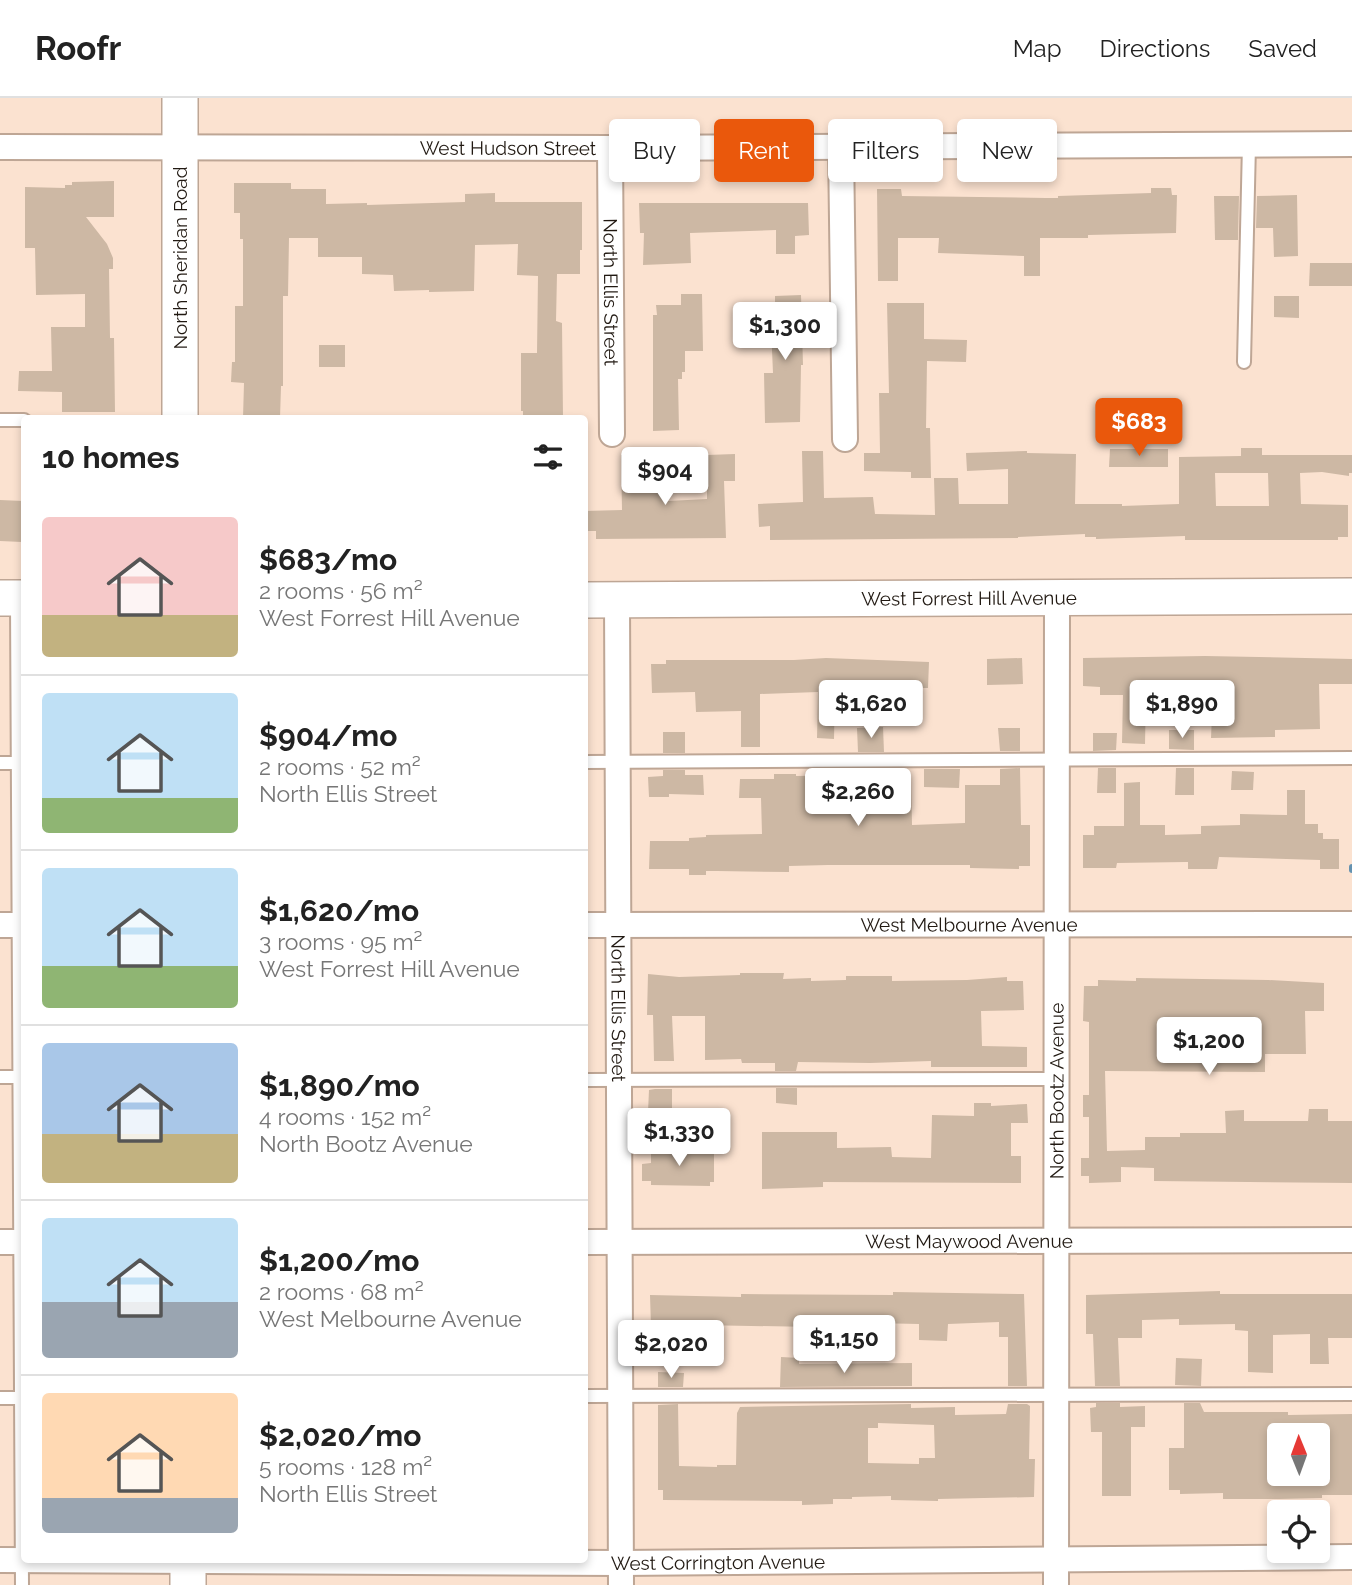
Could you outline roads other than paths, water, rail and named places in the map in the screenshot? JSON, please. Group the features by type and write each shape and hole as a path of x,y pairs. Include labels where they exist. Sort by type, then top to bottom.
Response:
{"main road":[{"name":"North Sheridan Road","path":"180,98 180,415"},
{"name":"West Forrest Hill Avenue","path":"601,600 1352,596"}],"street":[{"name":"West Hudson Street","path":"943,146 1352,144"},
{"name":"West Hudson Street","path":"0,147 609,148"},
{"name":"West Hudson Street","path":"700,148 828,147"},
{"name":"North Ellis Street","path":"610,182 612,434"},
{"path":"841,182 845,439"},
{"name":"North Bootz Avenue","path":"1056,1585 1057,596"},
{"name":"North Ellis Street","path":"601,600 618,762 621,1574"},
{"name":"West Melbourne Avenue","path":"588,925 1352,924"},
{"name":"West Maywood Avenue","path":"588,1242 1352,1240"},
{"name":"West Corrington Avenue","path":"394,1563 621,1574 1056,1559 1352,1557"},
{"name":"West Corrington Avenue","path":"70,1563 188,1569 312,1563"}],"lane":[{"path":"1244,362 1249,144"},
{"path":"0,420 21,420"},
{"path":"14,598 18,763 15,925 20,1077 15,1242 21,1398 11,1560 22,1585"},
{"path":"588,762 1352,758"},
{"path":"0,763 18,763"},
{"path":"0,1077 20,1077"},
{"path":"588,1080 1056,1079"},
{"path":"588,1396 1352,1394"},
{"path":"0,1398 21,1398"}]}
